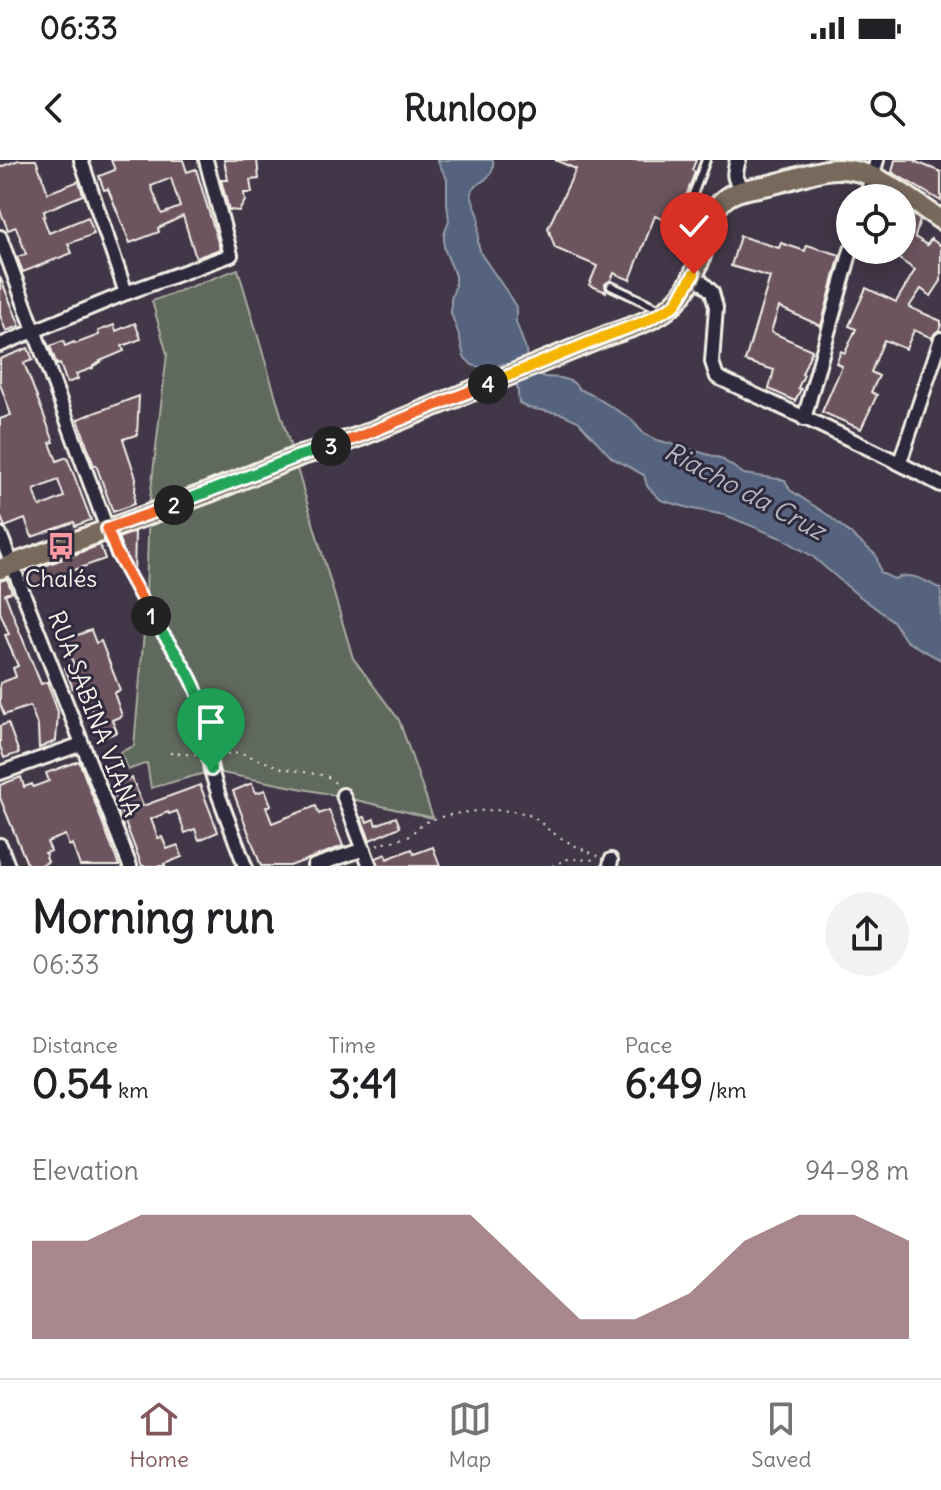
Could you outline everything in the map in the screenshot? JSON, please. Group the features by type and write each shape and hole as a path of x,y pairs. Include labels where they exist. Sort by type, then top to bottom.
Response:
{"main road":[{"path":"6,567 299,456 356,438 643,323 675,305 694,274 717,207 744,189 827,170 875,168 941,220"}],"street":[{"path":"81,160 126,293"},
{"path":"0,345 126,293 231,255 206,160"},
{"path":"738,160 734,173 736,181 744,189"},
{"path":"0,237 107,529"},
{"path":"804,419 847,264"},
{"path":"694,274 712,292 716,307 712,362 717,377 900,462 941,485"},
{"path":"900,462 941,339"},
{"name":"RUA SABINA VIANA","path":"0,534 6,567 130,866"},
{"path":"201,707 219,796 245,866"},
{"path":"0,773 82,744"},
{"path":"343,795 370,866"},
{"path":"0,845 8,866"},
{"path":"314,866 364,849"}],"lane":[{"path":"703,247 681,233 681,226 706,160"},
{"path":"611,286 665,311"}],"path":[{"path":"107,529 135,589 195,686 201,707"},
{"path":"170,753 241,753 282,768 327,776 335,781 343,795"},
{"path":"364,849 411,836 425,822 447,815 491,810 532,816 550,832 611,863"},
{"path":"552,866 568,859 611,863"}],"green space":[{"path":"238,269 353,658 399,720 433,818 212,771 151,788 147,763 128,770 120,752 134,746 145,621 149,507 167,354 152,301"}],"water":[{"name":"Riacho da Cruz","path":"437,160 493,160 490,174 472,189 471,195 479,217 478,243 481,254 516,307 516,322 527,362 534,373 573,382 579,389 631,419 644,434 654,439 720,458 744,474 785,480 790,490 828,515 876,555 881,573 894,579 907,576 918,578 941,589 941,660 906,641 893,621 812,556 781,538 725,515 661,500 647,486 644,475 612,458 578,421 519,403 515,367 503,364 484,369 472,365 464,357 451,313 455,275 444,248 449,220 447,179"}],"building":[{"path":"19,160 36,160 48,193 79,181 83,195 44,211 49,233 88,217 94,234 68,244 72,253 23,272 17,257 26,254 16,227 8,230 0,210 0,167"},
{"path":"111,160 183,160 187,172 196,169 220,249 196,258 183,216 158,228 159,232 130,243 108,189 104,190 99,176 115,170","holes":["171,178 180,207 162,214 151,186"]},
{"path":"224,160 257,160 259,179 250,180 252,193 244,193 245,201 239,211 229,210 221,180 228,180"},
{"path":"555,160 696,160 692,170 695,172 673,223 655,216 630,280 614,273 605,284 606,292 589,285 597,266 555,248 548,228 576,169"},
{"path":"895,160 917,160 941,172 941,201 916,184 892,172"},
{"path":"740,236 779,248 781,243 805,251 807,245 836,254 838,264 821,326 779,307 771,332 812,350 795,401 769,389 774,370 745,361 770,277 731,266"},
{"path":"916,238 927,245 931,239 941,246 941,281 931,296 921,289 909,307 941,321 939,330 932,338 914,330 906,349 884,340 871,372 879,376 871,392 877,395 861,429 822,412 842,366 836,363 841,351 845,353 856,329 849,326 866,288 896,302 915,270 906,264 916,264"},
{"path":"0,277 20,326 6,331 0,315"},
{"path":"135,323 141,339 122,346 124,351 76,374 78,379 67,383 50,346 63,341 65,346 75,344 99,335 98,331 114,325 116,331"},
{"path":"28,348 33,360 24,363 54,442 50,443 57,461 67,457 91,520 75,526 74,522 32,537 25,519 5,527 0,515 0,419 11,415 0,384 0,359","holes":["58,480 64,497 40,507 34,490"]},
{"path":"139,396 137,435 123,439 136,478 134,504 113,512 78,419"},
{"path":"135,532 134,580 133,580 118,538"},
{"path":"100,545 105,559 33,585 28,572"},
{"path":"7,579 12,592 5,594 41,684 47,682 58,712 56,741 39,748 38,727 30,706 4,715 0,703 0,683 16,677 13,668 18,666 5,635 9,634 0,612 0,581"},
{"path":"91,630 96,643 101,641 120,690 114,693 122,716 112,720 117,732 103,738 80,686 73,689 65,668 74,665 64,640"},
{"path":"8,723 19,753 4,758 0,746 0,726"},
{"path":"79,761 119,866 80,866 65,835 47,842 51,851 45,853 48,862 28,866 0,798 0,785 21,777 24,787 32,784 33,787 49,781 46,773"},
{"path":"132,778 143,806 200,785 218,832 199,840 195,829 185,833 177,811 151,819 158,838 162,837 167,849 178,845 182,857 165,866 142,866 111,786"},
{"path":"252,783 256,793 265,790 271,805 266,807 272,823 316,806 319,814 329,810 343,846 290,866 261,866 233,791"},
{"path":"365,817 367,822 374,819 376,825 396,817 400,827 370,840 361,818"},
{"path":"433,847 440,866 379,866 376,858 386,854 387,859 412,849 414,854"}],"place":[{"name":"Chalés","path":"61,546"}],"route":[{"path":"211,770 195,686 135,589 107,529 299,456 356,438 643,323 675,305 694,274"}]}
